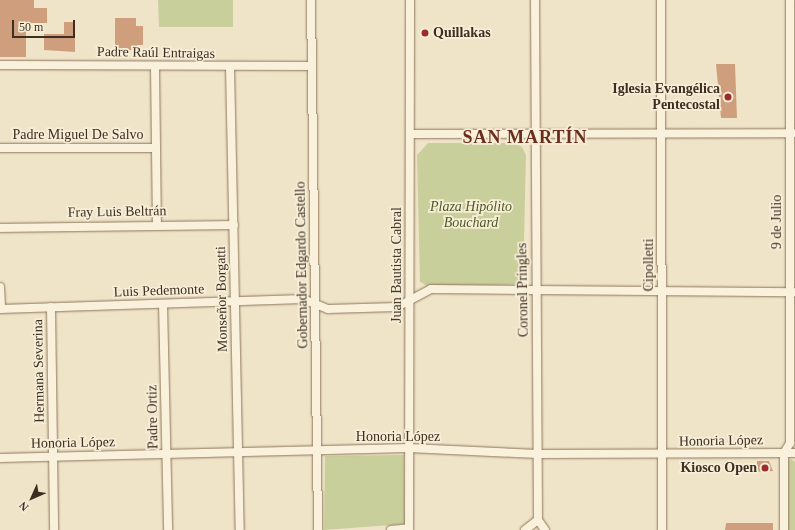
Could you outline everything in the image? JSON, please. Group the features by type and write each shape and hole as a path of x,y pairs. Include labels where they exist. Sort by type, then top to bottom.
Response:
{"street":[{"name":"Gobernador Edgardo Castello","path":"311,0 314,304 319,450 318,530"},
{"name":"Juan Bautista Cabral","path":"410,0 410,529"},
{"name":"Coronel Pringles","path":"535,0 534,133 538,520"},
{"name":"Cipolletti","path":"661,0 663,133 662,530"},
{"name":"9 de Julio","path":"784,453 793,446 793,133 790,0"},
{"name":"Padre Raúl Entraigas","path":"0,64 230,67 312,66"},
{"path":"155,66 157,224"},
{"name":"Monseñor Borgatti","path":"230,67 240,530"},
{"path":"410,134 793,133"},
{"name":"Padre Miguel De Salvo","path":"0,148 156,148"},
{"name":"Fray Luis Beltrán","path":"0,228 157,224 234,225"},
{"path":"0,287 0,309"},
{"name":"Luis Pedemonte","path":"0,309 303,299 328,309 396,307 410,298 431,289 536,290 662,294 793,292"},
{"name":"Padre Ortiz","path":"163,304 168,530"},
{"name":"Hermana Severina","path":"51,307 54,530"},
{"name":"Honoria López","path":"0,458 409,448 538,454 795,453"},
{"path":"784,453 784,530"},
{"path":"525,530 538,520 545,530"},
{"path":"391,530 410,529"}],"green space":[{"path":"158,0 233,0 233,27 159,27"},
{"name":"Plaza Hipólito Bouchard","path":"428,143 515,143 522,147 526,155 523,284 429,287 420,282 417,155"},
{"path":"404,455 405,524 324,530 325,456"},
{"path":"791,459 795,462 795,530 786,530 788,461"}],"building":[{"path":"0,0 34,0 34,8 47,8 47,23 26,23 26,57 0,57"},
{"path":"115,18 136,18 136,26 143,26 143,45 137,45 137,50 115,50"},
{"path":"64,22 75,22 75,52 44,50 44,34 64,34"},
{"name":"Iglesia Evangélica Pentecostal","path":"716,64 735,64 737,118 721,118"},
{"name":"Kiosco Open","path":"757,461 769,461 773,471 757,472"},
{"path":"726,523 773,523 773,530 725,530"}],"place":[{"name":"Quillakas","path":"425,33"},
{"name":"Iglesia Evangélica Pentecostal","path":"728,97"},
{"name":"Kiosco Open","path":"765,468"}],"district":[{"name":"SAN MARTÍN","path":"525,137"}]}
